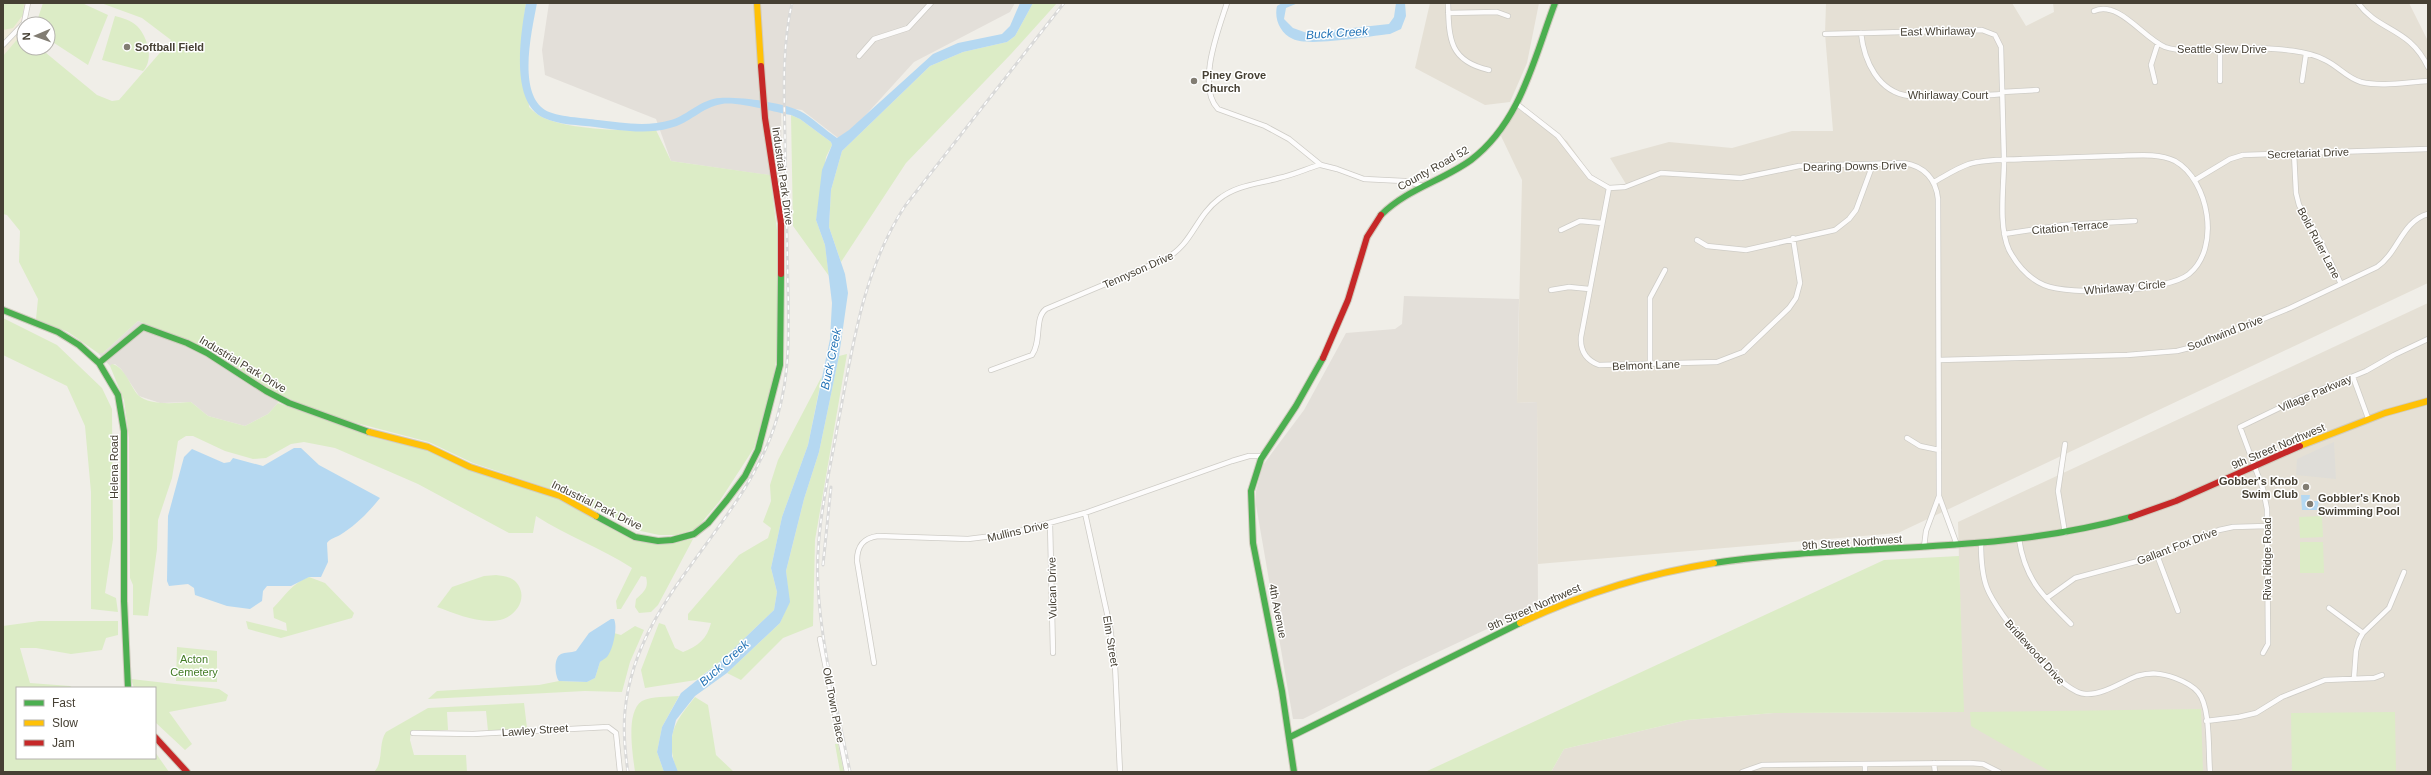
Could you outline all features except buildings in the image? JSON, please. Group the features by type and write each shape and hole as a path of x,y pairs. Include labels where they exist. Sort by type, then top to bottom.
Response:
{"street":[{"path":"3,45 24,23 28,3"},
{"name":"Industrial Park Drive","path":"99,363 143,327 187,343 207,353 266,391 289,403 382,437 428,447 470,467 560,496 634,537 658,541 689,537 708,523 748,469 758,450 766,426 780,365 781,222 765,118 758,3"},
{"path":"859,56 874,39 908,28 932,3"},
{"path":"1227,3 1210,57 1211,92 1214,104 1224,113 1265,126 1295,142 1320,165 1364,179 1404,181 1420,185"},
{"path":"1448,3 1451,38 1456,54 1468,64 1489,70"},
{"name":"County Road 52","path":"1263,456 1299,400 1334,335 1348,299 1361,250 1368,233 1388,208 1420,185 1455,170 1482,151 1500,133 1517,104 1555,3"},
{"path":"2358,3 2368,14 2411,41 2428,67"},
{"name":"Seattle Slew Drive","path":"2094,11 2103,7 2113,8 2158,43 2174,49 2256,48 2306,54 2325,60 2348,76 2361,82 2378,83 2428,81"},
{"path":"1448,13 1497,12 1508,16"},
{"name":"East Whirlaway","path":"1825,34 1989,31 1995,34 2000,43 2004,160"},
{"name":"Whirlaway Court","path":"1861,33 1864,53 1868,65 1882,82 1896,93 1913,97 2037,90"},
{"path":"2155,82 2151,65 2158,43"},
{"path":"2220,49 2220,81"},
{"path":"2302,81 2306,54"},
{"path":"1517,104 1558,136 1590,177 1599,184 1609,188"},
{"name":"Secretariat Drive","path":"2195,180 2238,156 2428,149"},
{"name":"Bold Ruler Lane","path":"2294,153 2296,193 2299,206 2322,244 2341,284"},
{"name":"Whirlaway Circle","path":"1934,182 1968,164 2004,160 2155,156 2170,159 2181,165 2195,180 2204,205 2207,229 2205,248 2194,269 2174,282 2108,291 2069,291 2053,288 2038,282 2022,269 2009,250 2004,234 2004,160"},
{"name":"Dearing Downs Drive","path":"1609,188 1625,187 1661,173 1741,178 1792,167 1904,163 1925,172 1934,182"},
{"path":"1697,240 1706,246 1739,250 1793,238 1827,233 1849,219 1862,196 1873,164"},
{"name":"Tennyson Drive","path":"991,370 1032,355 1038,342 1039,319 1046,309 1165,260 1179,251 1206,211 1225,194 1242,186 1281,178 1320,165"},
{"path":"1934,182 1938,206 1939,496 1957,544"},
{"name":"Belmont Lane","path":"1609,188 1581,337 1581,346 1586,357 1594,363 1603,366 1717,362 1730,358 1752,346 1789,308 1798,292 1799,274 1793,238"},
{"name":"Southwind Drive","path":"1939,360 2127,355 2177,351 2217,338 2341,284 2384,263 2412,222 2428,214"},
{"path":"1561,230 1580,221 1602,223"},
{"name":"Citation Terrace","path":"2004,234 2064,225 2135,221"},
{"path":"1650,365 1650,298 1665,270"},
{"path":"1551,290 1569,287 1589,290"},
{"name":"Helena Road","path":"3,310 67,336 99,363 116,391 124,421 124,601 128,687"},
{"name":"Village Parkway","path":"2254,467 2241,433 2241,426 2353,377 2428,340"},
{"path":"2353,377 2368,418"},
{"name":"9th Street Northwest","path":"1290,737 1541,613 1584,595 1630,580 1710,563 1981,543 2065,533 2130,516 2254,467 2368,418 2428,401"},
{"path":"1907,438 1920,446 1938,450"},
{"path":"2065,444 2058,491 2065,533"},
{"name":"Mullins Drive","path":"864,540 878,536 985,538 1050,523 1085,513 1232,461 1249,456 1263,456"},
{"name":"4th Avenue","path":"1263,456 1253,481 1250,511 1290,737 1294,772"},
{"name":"Riva Ridge Road","path":"2254,467 2265,495 2267,526 2268,644 2263,653"},
{"path":"1924,547 1926,531 1939,496"},
{"name":"Elm Street","path":"1085,513 1108,618 1114,657 1119,705 1120,772"},
{"name":"Vulcan Drive","path":"1050,523 1053,653"},
{"name":"Gallant Fox Drive","path":"2047,598 2075,578 2157,555 2219,530 2233,527 2267,526"},
{"path":"858,539 864,540 858,551 857,561 874,663"},
{"path":"2020,539 2027,573 2071,624"},
{"name":"Bridlewood Drive","path":"1981,543 1985,584 1999,610 2022,640 2069,688 2078,693 2088,694 2143,675 2164,674 2189,684 2198,692 2206,710 2210,772"},
{"path":"2157,555 2178,611"},
{"path":"2354,678 2356,651 2363,634 2389,608 2404,572"},
{"path":"2329,608 2363,634"},
{"name":"Old Town Place","path":"820,639 846,772"},
{"path":"2206,721 2239,718 2256,713 2282,697 2325,680 2374,678 2382,675"},
{"name":"Lawley Street","path":"413,733 473,734 608,727 616,733 620,772"},
{"path":"156,738 187,772"},
{"path":"1934,763 1934,772"},
{"path":"1742,772 1762,765 1934,763 1983,764 1999,772"},
{"path":"1865,764 1865,772"}],"shaded area":[{"path":"3,3 31,3 27,16 16,16 16,41 3,56"},
{"path":"549,3 1015,3 1010,12 914,62 842,141 802,110 781,107 782,177 671,161 656,119 545,75 542,50"},
{"path":"1430,3 1539,3 1527,63 1510,102 1485,105 1415,68"},
{"path":"1826,3 2012,3 2026,26 2054,12 2053,3 2409,3 2428,41 2428,283 1898,533 1538,564 1537,402 1517,403 1522,180 1501,136 1519,107 1567,141 1593,178 1603,184 1615,186 1626,184 1610,158 1669,142 1732,148 1792,131 1833,131 1825,34"},
{"path":"1404,296 1519,299 1517,403 1537,402 1538,605 1404,668 1303,719 1293,719 1256,505 1256,491 1263,465 1304,410 1346,333 1395,329 1402,324"},
{"path":"2428,303 2428,772 1551,772 1564,749 1687,720 1774,713 1963,712 1958,522"},
{"path":"138,321 206,347 273,391 278,403 268,414 245,426 208,416 191,402 160,403 139,396 121,369 115,364 110,366 98,353 103,353"},
{"path":"2334,442 2336,479 2296,475 2297,459"}],"green space":[{"path":"3,3 24,3 23,15 16,16 16,24 13,28 3,30"},
{"path":"43,3 82,3 108,15 88,65 56,44 56,16 39,16"},
{"path":"101,3 526,3 524,17 529,107 538,115 555,122 583,127 614,130 656,130 671,161 770,175 778,238 778,345 774,376 754,448 719,502 697,528 679,535 659,535 641,531 560,492 473,463 429,442 322,414 273,391 206,347 138,321 103,353 98,353 68,332 36,319 38,299 19,262 20,231 7,215 3,214 3,56 16,41 16,56 50,56 97,95 112,101 119,100 171,40 142,18"},
{"path":"1033,3 1057,3 1011,54 906,163 841,262 829,227 831,190 842,151 930,66 963,52 1007,42 1015,36"},
{"name":"Softball Field","path":"115,16 135,24 144,36 147,42 149,55 143,71 102,60"},
{"path":"791,115 800,119 831,142 832,145 826,157 816,220 825,245 829,276 793,226"},
{"path":"3,318 57,345 102,388 112,409 113,539 105,593 116,598 118,612 91,609 91,492 85,426 67,386 3,355"},
{"path":"847,354 815,540 813,626 783,638 741,680 727,673 780,623 789,602 786,571 804,499 819,452 839,356"},
{"path":"112,364 117,366 124,373 138,395 149,401 163,403 191,402 208,416 245,426 268,414 278,403 375,438 427,450 469,470 556,498 627,537 642,542 661,544 693,539 658,605 651,612 639,613 635,607 636,599 643,592 647,584 646,577 641,576 621,609 617,609 616,601 632,568 536,516 533,533 509,533 418,484 335,448 304,442 291,444 266,458 253,459 225,451 193,436 186,436 178,441 172,478 158,520 157,549 148,616 133,615 133,585 130,578 129,438 124,400 110,366"},
{"path":"822,376 808,445 782,517 771,568 777,592 774,610 721,661 696,680 645,688 641,670 659,623 665,625 675,648 683,652 701,641 707,633 711,623 688,620 688,614 739,555 768,538 771,528 763,522 771,501 770,485 778,460"},
{"path":"2322,516 2323,537 2300,538 2299,517"},
{"path":"2300,542 2323,542 2324,573 2300,573"},
{"path":"1959,556 1964,712 1774,713 1687,720 1564,749 1551,772 1425,772 1884,560"},
{"path":"496,575 514,580 520,588 521,600 519,605 512,614 506,618 484,621 437,607 452,587 484,576"},
{"path":"309,577 325,583 354,613 352,618 281,638 248,629 246,621 287,631 286,623 274,618 273,608 293,586"},
{"path":"39,621 118,621 118,635 106,638 102,650 71,654 36,648 20,648 30,683 72,687 16,687 16,759 156,759 156,753 169,772 3,772 3,626"},
{"path":"635,626 644,630 630,662 622,692 585,691 428,699 437,691 539,685 559,681 587,682 595,678 600,662 610,649 614,633 621,635"},
{"name":"Acton Cemetery","path":"177,647 217,651 217,682 176,681"},
{"path":"131,679 219,689 228,695 226,701 169,712 192,744 185,750 156,723 156,687 134,687"},
{"path":"679,696 662,727 657,752 664,772 635,772 631,734 633,714 637,707 646,699"},
{"path":"695,697 708,705 716,755 734,772 677,772 673,760 673,731 681,715"},
{"path":"524,703 527,728 488,731 486,711 447,712 448,730 411,732 410,740 414,755 466,755 467,772 374,772 379,763 382,741 386,732 428,708"},
{"path":"2201,709 2203,772 2051,772 1971,726 1970,712"},
{"path":"2395,712 2396,772 2292,772 2291,713"},
{"path":"835,744 838,744 844,772 840,772"}],"water":[{"name":"Buck Creek","path":"526,3 537,3 530,44 529,75 531,89 536,101 545,110 571,117 644,124 662,122 677,118 713,99 750,99 783,105 800,111 837,138 849,130 933,54 958,43 1002,34 1010,26 1020,3 1033,3 1015,36 1007,42 963,52 930,66 842,151 831,190 829,227 845,274 848,293 839,356 819,452 804,499 786,571 790,602 780,623 727,673 695,696 676,720 672,736 672,756 678,772 664,772 657,752 662,727 681,693 721,661 774,610 777,592 771,568 782,517 808,445 830,339 832,303 825,245 816,220 822,170 832,145 831,142 800,119 791,115 728,103 708,108 677,126 661,130 642,132 569,124 544,118 533,110 526,98 522,83 520,49"},
{"name":"Buck Creek","path":"1282,3 1298,3 1286,8 1284,19 1293,28 1307,33 1389,24 1394,17 1396,3 1405,3 1406,16 1401,29 1390,34 1354,39 1312,42 1301,41 1288,36 1281,29 1277,21 1277,6"},
{"path":"294,448 301,448 319,465 380,498 356,523 327,543 328,562 321,577 309,577 291,586 267,586 263,591 262,601 250,609 227,606 195,595 194,588 188,584 169,586 167,581 168,516 184,457 192,449 224,463 230,462 233,458 263,466"},
{"name":"Gobbler's Knob Swimming Pool","path":"2301,495 2310,495 2309,501 2319,501 2317,510 2302,510"},
{"path":"611,619 614,619 615,623 613,644 607,657 600,662 595,678 587,682 559,681 556,675 556,663 558,656 563,653 576,651 589,633"}],"railway":[{"path":"628,772 624,726 625,711 633,669 649,631 669,596 741,494 762,457 777,418 781,402 788,353 784,70 792,3"},
{"path":"850,772 826,656 818,585 818,545 826,487 860,314 878,258 890,232 905,206 1064,3"},
{"path":"823,565 831,487"}],"traffic: fast":[{"path":"1381,215 1402,198 1471,160 1488,145 1502,127 1524,88 1555,3"},
{"path":"596,516 635,537 658,541 672,540 694,534 708,523 727,500 745,476 758,450 780,365 781,274"},
{"path":"3,310 58,332 79,345 99,363 118,395 124,431 124,601 128,687"},
{"path":"99,363 143,327 187,343 207,353 266,391 289,403 369,432"},
{"path":"1294,772 1282,691 1253,543 1251,491 1261,459 1296,406 1323,358"},
{"path":"1714,563 1819,552 1922,547 2026,538 2078,529 2131,517"},
{"path":"1290,737 1520,623"}],"traffic: slow":[{"path":"757,3 761,66"},
{"path":"2300,446 2385,413 2428,401"},
{"path":"369,432 428,447 470,467 560,496 596,516"},
{"path":"1520,623 1567,603 1614,586 1663,573 1714,563"}],"traffic: jam":[{"path":"761,66 765,118 781,223 781,274"},
{"path":"1323,358 1348,300 1367,237 1381,215"},
{"path":"2131,517 2176,501 2300,446"},
{"path":"156,738 187,772"}],"place":[{"name":"Softball Field","path":"127,47"},
{"name":"Piney Grove Church","path":"1194,81"},
{"name":"Gobber's Knob Swim Club","path":"2306,487"},
{"name":"Gobbler's Knob Swimming Pool","path":"2310,504"}]}
